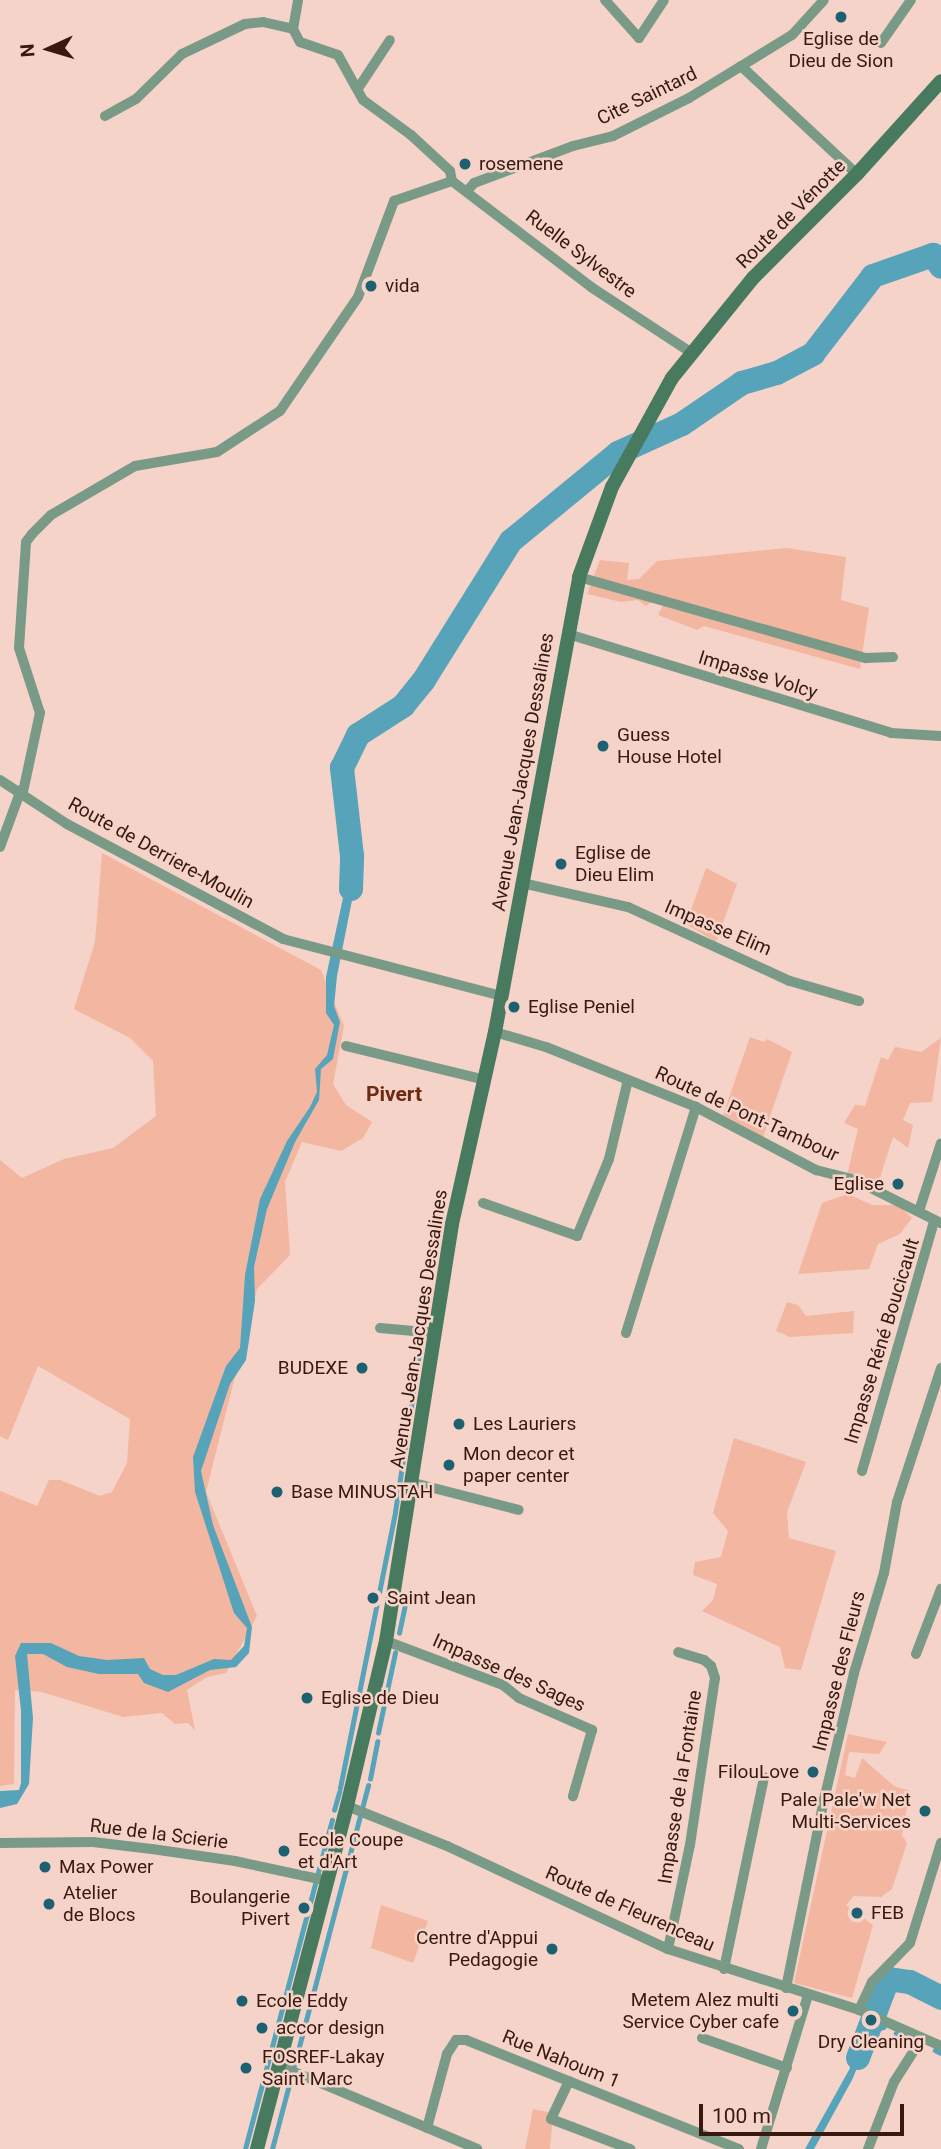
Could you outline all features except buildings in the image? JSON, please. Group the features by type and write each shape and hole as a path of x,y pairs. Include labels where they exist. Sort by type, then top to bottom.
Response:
{"street":[{"path":"0,847 22,791 40,713 19,648 26,542 51,515 135,466 217,452 279,411 358,297 394,201 452,181 450,171 421,143 363,100 359,87 351,82 338,55 300,42 293,29 298,0"},
{"path":"605,0 639,37 664,0"},
{"name":"Cite Saintard","path":"468,190 474,183 573,146 613,136 792,35 824,0"},
{"path":"881,43 911,0"},
{"path":"105,116 130,104 182,54 212,39 245,24 262,22 293,29"},
{"path":"359,87 390,40"},
{"path":"741,66 857,174"},
{"name":"Route de Vénotte","path":"658,400 672,378 753,278 857,174 941,80"},
{"name":"Ruelle Sylvestre","path":"452,181 468,190 591,287 692,353"},
{"name":"Avenue Jean-Jacques Dessalines","path":"257,2149 289,2069 321,1879 357,1809 414,1483 452,1224 495,1032 579,577 612,487 658,400"},
{"path":"579,577 866,658 893,657"},
{"name":"Impasse Volcy","path":"568,634 891,733 941,736"},
{"name":"Route de Derriere-Moulin","path":"0,780 22,791 67,824 310,948 361,957 502,996"},
{"name":"Impasse Elim","path":"522,883 628,907 790,981 859,1001"},
{"name":"Route de Pont-Tambour","path":"495,1032 696,1107 816,1170 855,1180 938,1222"},
{"path":"346,1046 485,1080"},
{"path":"482,1203 577,1236 609,1159 628,1080"},
{"path":"626,1333 696,1107"},
{"path":"919,1211 941,1143"},
{"name":"Impasse Réné Boucicault","path":"862,1471 938,1222"},
{"path":"380,1328 436,1333"},
{"name":"Impasse des Fleurs","path":"786,1988 824,1800 854,1674 884,1573 897,1502 941,1368"},
{"path":"414,1483 519,1510"},
{"path":"916,1654 941,1588"},
{"name":"Impasse des Sages","path":"386,1641 503,1685 519,1698 592,1730 573,1796"},
{"name":"Impasse de la Fontaine","path":"668,1949 690,1844 715,1678 711,1665 678,1652"},
{"path":"724,1969 764,1777"},
{"name":"Route de Fleurenceau","path":"357,1809 668,1949 869,2014 941,2046"},
{"name":"Rue de la Scierie","path":"0,1843 93,1842 235,1861 321,1879"},
{"path":"869,2014 872,1982 910,1942 941,1843"},
{"path":"761,2149 808,1995"},
{"path":"702,2038 787,2068"},
{"path":"868,2149 894,2082 922,2038"},
{"name":"Rue Nahoum 1","path":"426,2127 438,2073 456,2040 466,2040 739,2149"},
{"path":"289,2069 477,2149"},
{"path":"569,2081 551,2119 630,2149"}],"shaded area":[{"path":"787,548 846,557 841,600 869,608 860,669 704,626 697,630 658,615 665,602 658,598 646,606 638,600 621,602 587,594 600,560 629,563 627,580 639,579 657,561"},
{"path":"102,853 321,970 344,1026 333,1084 346,1105 372,1122 363,1138 341,1151 302,1142 285,1182 290,1255 257,1289 206,1492 257,1616 226,1673 207,1677 187,1690 195,1730 188,1723 175,1724 162,1713 123,1717 42,1692 15,1690 14,1784 0,1786 0,1491 37,1506 49,1480 60,1480 100,1496 112,1492 127,1463 130,1419 38,1366 8,1440 0,1436 0,1160 22,1178 64,1159 113,1148 156,1116 153,1061 130,1038 74,1009 95,942"},
{"path":"706,868 737,884 716,942 686,924"},
{"path":"750,1037 764,1042 767,1039 792,1052 763,1137 723,1115"},
{"path":"941,1038 932,1102 910,1103 903,1120 913,1125 908,1148 893,1137 878,1184 847,1175 858,1129 844,1123 855,1105 865,1106 881,1057 888,1060 895,1047 921,1052"},
{"path":"848,1194 872,1205 899,1205 912,1218 900,1234 878,1244 869,1269 798,1274 822,1203"},
{"path":"787,1302 798,1305 806,1316 854,1311 853,1333 790,1337 776,1331"},
{"path":"734,1438 806,1462 787,1512 789,1538 836,1551 801,1670 785,1668 780,1647 702,1611 713,1600 717,1584 693,1575 695,1562 721,1557 728,1531 713,1513"},
{"path":"848,1734 887,1742 879,1754 849,1752 845,1775 855,1778 862,1758 894,1786 910,1791 902,1835 907,1843 892,1889 881,1897 854,1896 846,1905 873,1925 852,1998 794,1983"},
{"path":"381,1905 428,1921 413,1963 371,1948"},
{"path":"533,2109 553,2113 550,2149 525,2149"}],"water":[{"path":"352,856 355,885 337,976 334,1006 340,1022 333,1059 321,1069 319,1100 295,1142 267,1209 254,1267 255,1301 246,1360 230,1384 201,1471 213,1525 252,1627 249,1653 236,1667 210,1670 168,1692 144,1683 138,1674 99,1674 67,1667 43,1654 27,1654 33,1718 29,1784 17,1804 0,1808 0,1791 19,1790 21,1783 21,1711 15,1656 21,1643 51,1643 79,1656 107,1660 144,1658 150,1669 163,1675 176,1675 214,1659 231,1660 244,1646 247,1628 234,1613 195,1492 193,1457 226,1366 240,1348 245,1275 260,1199 287,1141 317,1092 315,1069 327,1055 334,1025 326,1013 326,977"},
{"path":"867,2027 874,2028 852,2080 814,2149 805,2149 849,2070"}],"waterway":[{"path":"351,889 352,856 342,768 358,735 403,706 424,680 511,541 618,453 682,424 742,383 777,373 813,354 873,276 933,255 941,267"},
{"path":"340,1788 395,1512 421,1340"},
{"path":"399,1633 405,1605"},
{"path":"378,1733 395,1653"},
{"path":"370,1779 377,1742"},
{"path":"272,2149 368,1785"},
{"path":"334,1810 339,1792"},
{"path":"245,2149 332,1820"},
{"path":"858,2058 888,1979 910,1982 941,1998"},
{"path":"870,2031 883,2027"},
{"path":"896,2033 912,2039"},
{"path":"935,2050 941,2053"}],"place":[{"name":"Eglise de Dieu de Sion","path":"841,17"},
{"name":"rosemene","path":"465,164"},
{"name":"vida","path":"371,286"},
{"name":"Guess House Hotel","path":"603,746"},
{"name":"Eglise de Dieu Elim","path":"561,864"},
{"name":"Eglise Peniel","path":"514,1007"},
{"name":"Eglise","path":"898,1184"},
{"name":"BUDEXE","path":"362,1368"},
{"name":"Les Lauriers","path":"459,1424"},
{"name":"Mon decor et paper center","path":"449,1465"},
{"name":"Base MINUSTAH","path":"277,1492"},
{"name":"Saint Jean","path":"373,1598"},
{"name":"Eglise de Dieu","path":"307,1698"},
{"name":"FilouLove","path":"813,1772"},
{"name":"Pale Pale'w Net Multi-Services","path":"925,1811"},
{"name":"Ecole Coupe et d'Art","path":"284,1851"},
{"name":"Max Power","path":"45,1867"},
{"name":"Atelier de Blocs","path":"49,1904"},
{"name":"Boulangerie Pivert","path":"304,1908"},
{"name":"FEB","path":"857,1913"},
{"name":"Centre d'Appui Pedagogie","path":"552,1949"},
{"name":"Ecole Eddy","path":"242,2001"},
{"name":"Metem Alez multi Service Cyber cafe","path":"793,2011"},
{"name":"Dry Cleaning","path":"871,2020"},
{"name":"accor design","path":"262,2028"},
{"name":"FOSREF-Lakay Saint Marc","path":"246,2068"}],"district":[{"name":"Pivert","path":"394,1094"}]}
